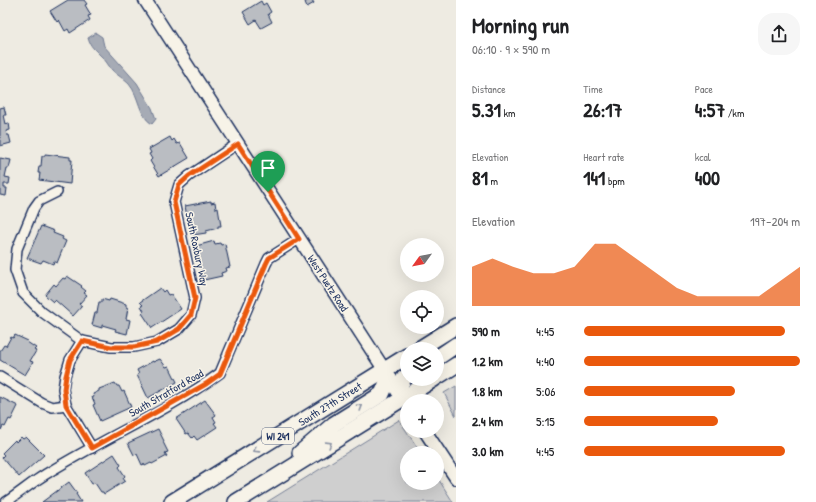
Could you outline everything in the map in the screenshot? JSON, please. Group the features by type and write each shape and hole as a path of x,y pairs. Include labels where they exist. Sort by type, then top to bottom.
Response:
{"main road":[{"path":"430,342 456,326"},
{"path":"444,353 456,345"},
{"path":"444,373 456,365"},
{"name":"South 27th Street","path":"236,502 264,484 396,388 400,376"},
{"name":"South 27th Street","path":"172,502 396,388"},
{"path":"264,484 334,424 382,394 396,388"}],"street":[{"name":"West Puetz Road","path":"145,0 396,388"},
{"name":"South Roxbury Way","path":"57,192 39,201 34,208 17,249 15,270 23,292 42,312 82,341 111,347 134,347 157,342 179,329 191,315 195,298 174,202 179,185 189,176 238,144"},
{"name":"South Stratford Road","path":"6,502 50,471 206,384 220,374 269,258 299,239"},
{"path":"82,341 70,360 64,389 66,405 92,448"},
{"path":"0,377 42,403 52,407 66,405"},
{"path":"430,438 456,478"}],"shaded area":[{"path":"96,33 102,37 104,46 137,83 152,108 156,119 152,124 147,120 141,111 133,89 112,70 91,45 88,38"},
{"path":"456,386 456,416 444,393"},
{"path":"399,420 400,438 411,438 416,446 400,446 400,490 444,490 444,488 453,502 267,502"}],"building":[{"path":"68,0 84,0 87,4 85,5 91,15 88,16 90,20 70,33 68,29 65,31 59,20 57,22 50,11"},
{"path":"312,0 314,3 307,7 305,2"},
{"path":"261,1 263,5 266,3 271,12 268,14 272,22 261,28 256,20 250,24 243,12"},
{"path":"4,107 6,115 3,115 5,124 9,123 10,130 6,131 7,135 9,135 11,143 0,146 0,108"},
{"path":"170,137 172,141 174,139 177,144 180,143 189,158 159,176 150,161 152,159 149,154 151,153 149,149"},
{"path":"45,154 70,157 70,160 72,160 70,184 39,180 39,166 41,166 42,156 45,156"},
{"path":"0,158 11,160 5,177 10,178 9,184 4,184 4,188 7,188 6,196 0,195"},
{"path":"211,201 211,203 215,202 216,209 218,208 221,226 206,231 206,233 193,235 192,227 189,227 185,206"},
{"path":"41,226 54,231 53,233 63,237 62,239 66,241 57,263 54,261 53,264 43,260 41,263 27,258"},
{"path":"214,241 215,244 225,244 230,267 226,268 227,271 221,273 222,276 204,280 196,246"},
{"path":"67,276 82,286 81,287 86,291 84,293 87,295 79,304 82,306 73,316 55,300 53,302 45,295 54,284 56,286 63,278 65,279"},
{"path":"160,288 163,292 165,290 168,295 171,294 181,309 152,328 142,313 144,311 141,306 143,305 140,302"},
{"path":"102,299 109,301 110,299 126,304 126,307 128,308 126,319 130,320 127,334 115,331 116,329 102,325 102,328 92,325 95,313 97,313 99,302 102,302"},
{"path":"15,335 28,341 27,342 36,348 34,350 36,351 30,361 33,362 25,375 0,360 0,351 4,345 6,346 11,337 13,338"},
{"path":"160,359 166,367 169,366 177,382 148,398 137,375 139,374 137,370 153,361"},
{"path":"115,383 119,386 122,392 124,391 131,407 100,421 93,405 95,404 92,397 94,397 93,394 99,391 99,389"},
{"path":"0,397 18,406 11,420 9,419 5,427 3,426 1,430"},
{"path":"205,400 216,415 213,417 216,422 214,423 217,427 197,440 194,436 192,438 188,433 186,434 176,419"},
{"path":"158,429 168,452 165,453 167,456 152,464 151,463 145,466 144,464 142,465 137,454 134,455 128,443"},
{"path":"21,437 23,439 26,437 44,455 19,477 2,457 4,455 2,453 15,440 16,442"},
{"path":"114,454 121,465 119,467 125,476 123,478 125,481 104,494 95,483 92,484 85,473"},
{"path":"69,482 77,493 76,494 81,502 42,502"}],"route":[{"path":"238,144 268,192 299,239 269,258 220,374 206,384 92,448 66,405 64,389 70,360 82,341 111,347 134,347 157,342 179,329 191,315 195,298 174,202 179,185 189,176 238,144"}]}
